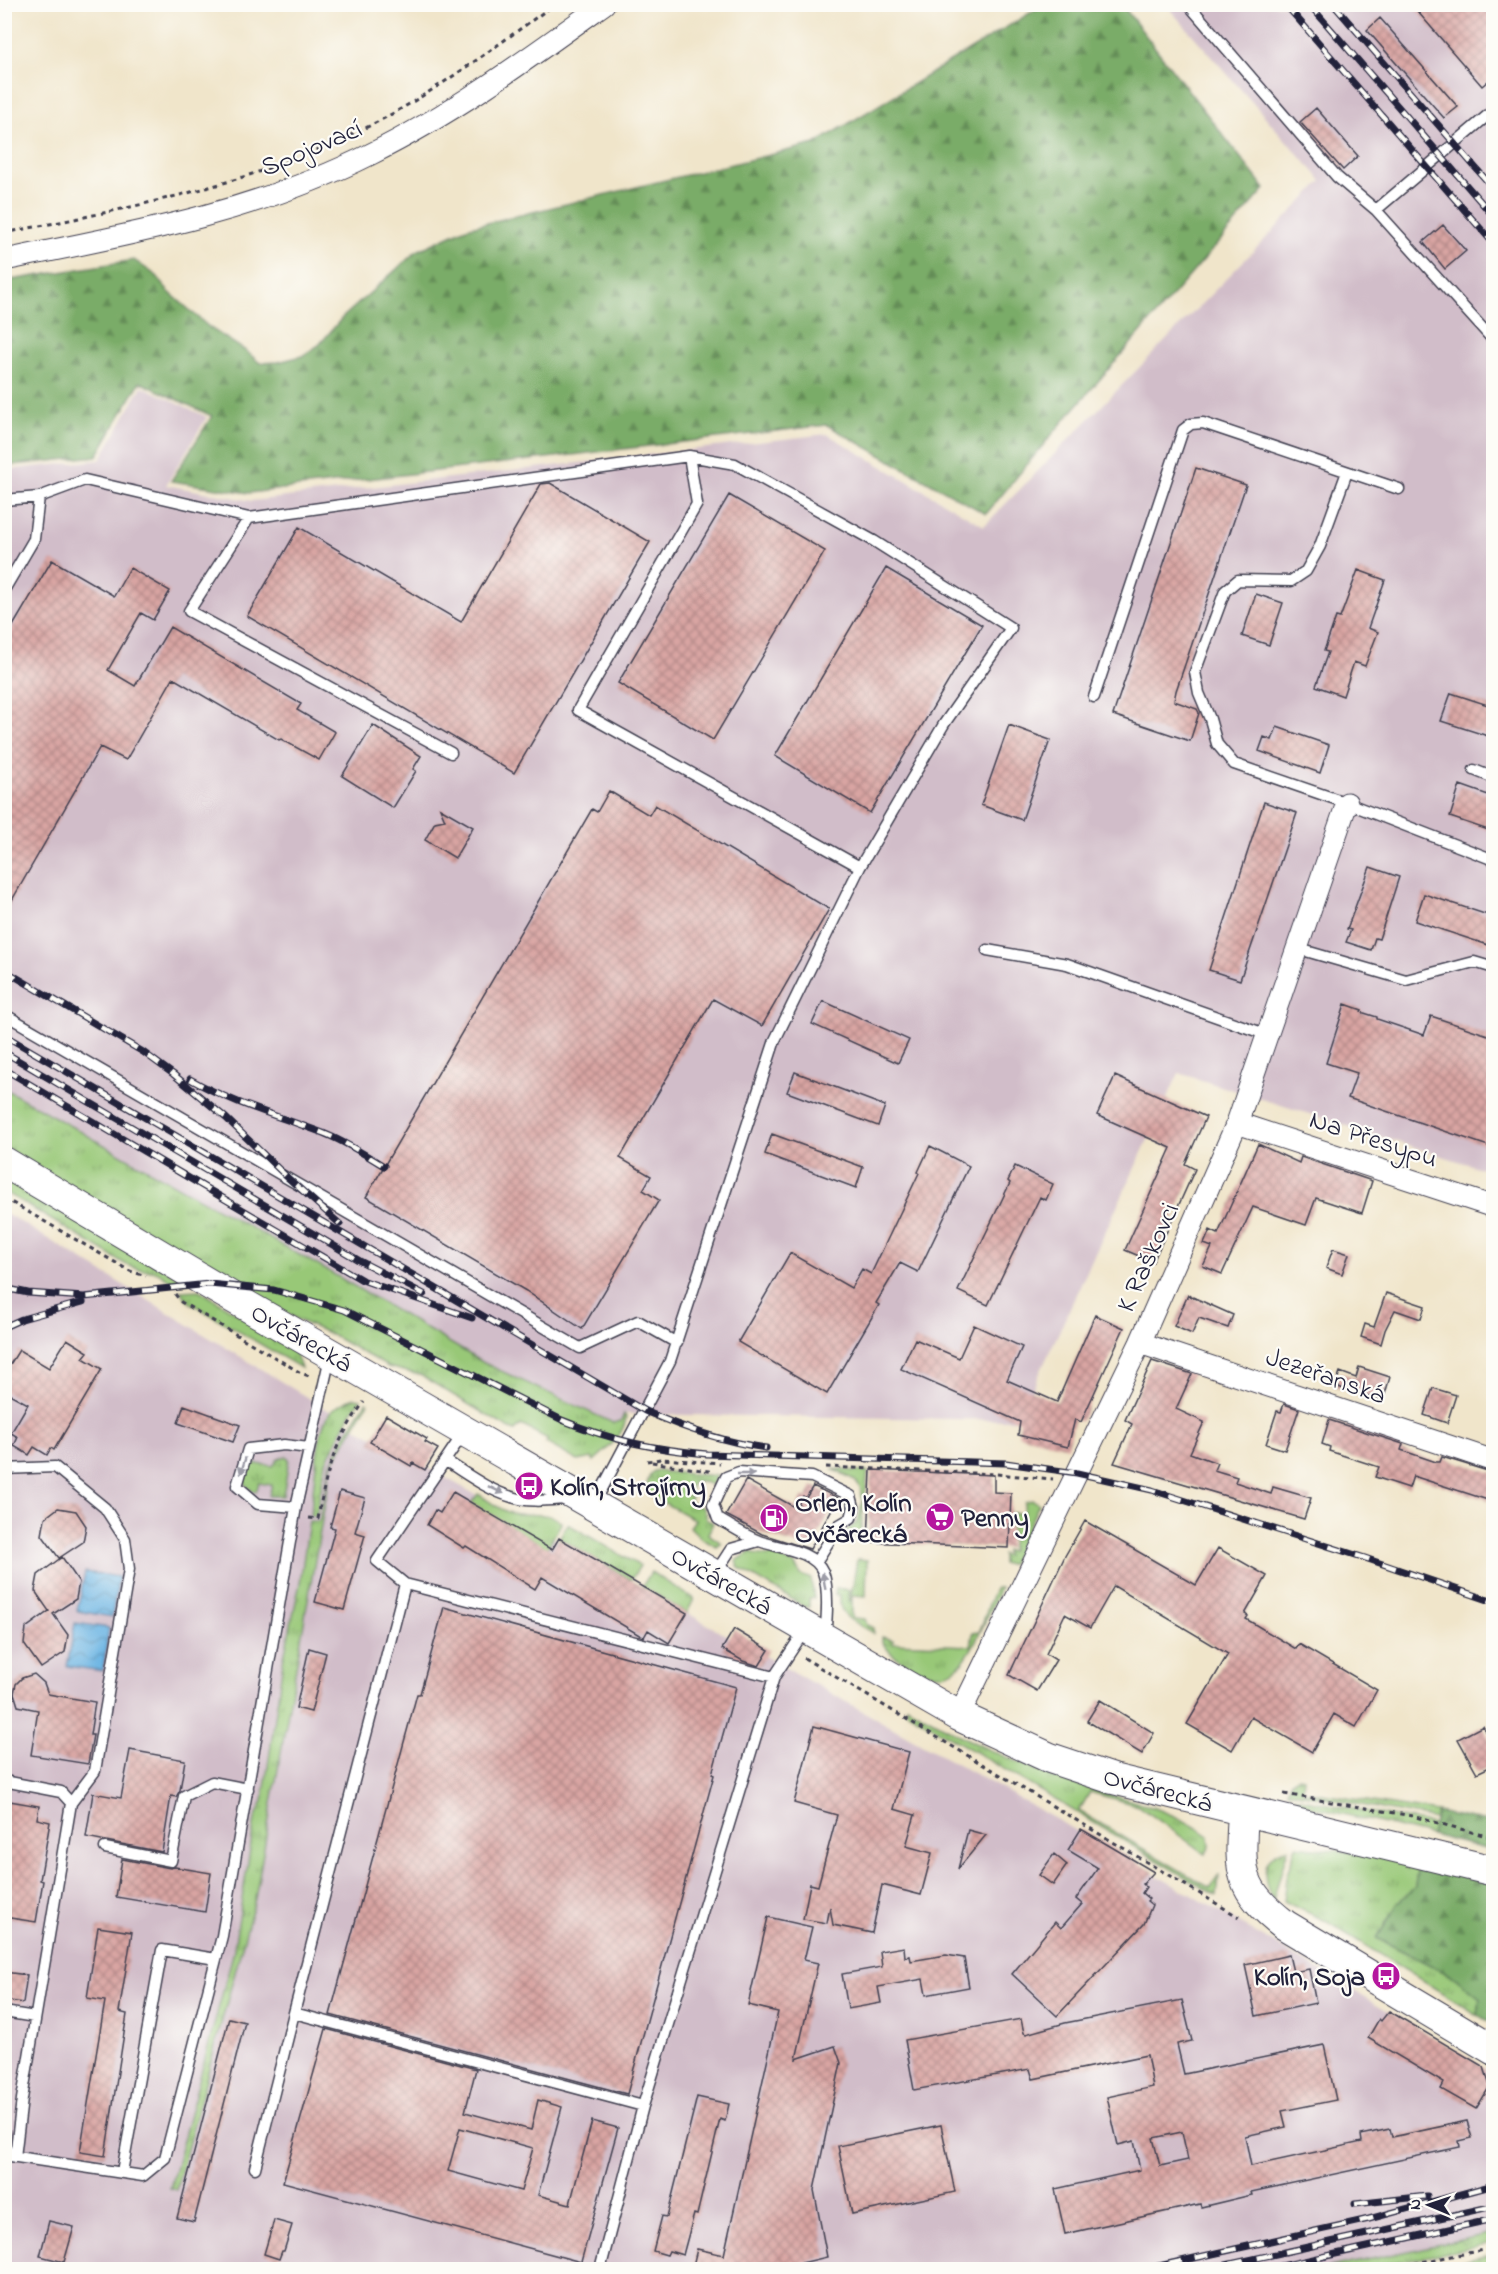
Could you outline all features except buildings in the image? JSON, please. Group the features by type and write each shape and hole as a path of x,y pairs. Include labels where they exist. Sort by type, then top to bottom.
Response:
{"main road":[{"name":"Ovčárecká","path":"4,1162 209,1284 327,1368 465,1431 714,1575 808,1639 958,1716 1050,1758 1113,1779 1494,1871"},
{"path":"1243,1811 1241,1856 1243,1873 1247,1887 1270,1913 1285,1925 1494,2050"}],"street":[{"name":"Spojovací","path":"4,260 206,216 248,204 329,174 371,154 452,109 492,84 604,4"},
{"name":"K Raškovci","path":"958,1716 1140,1343 1238,1123 1347,803"},
{"name":"Na Přesypu","path":"1238,1123 1494,1207"},
{"name":"Jezeřanská","path":"1140,1343 1494,1461"}],"lane":[{"path":"1188,4 1337,177 1376,210 1494,341"},
{"path":"1376,210 1494,110"},
{"path":"1094,697 1183,430 1191,424 1203,423 1399,489"},
{"path":"689,456 697,504 578,710 860,867"},
{"path":"4,500 39,497 85,480 249,518 689,456 735,465 874,541 1011,628 944,724 860,867 775,1040 670,1362 645,1411 587,1502 513,1498 482,1484 446,1461"},
{"path":"1347,472 1320,546 1306,571 1291,580 1238,580 1225,591 1195,672 1199,693 1217,744 1234,764 1347,803 1494,860"},
{"path":"4,590 34,539 39,497"},
{"path":"249,518 189,611 451,753"},
{"path":"1474,770 1494,778"},
{"path":"1299,949 1406,980 1474,962 1494,968"},
{"path":"987,950 1067,964 1268,1035"},
{"path":"4,1014 580,1348 638,1321 676,1343"},
{"path":"4,1469 55,1467 105,1508 125,1539 129,1569 95,1771 71,1803 22,2099 10,2156 143,2176 165,2158 216,1959 248,1790 295,1512 327,1368"},
{"path":"465,1431 377,1561 405,1584 774,1677"},
{"path":"295,1512 258,1504 237,1486 248,1449 284,1445 309,1448"},
{"path":"600,2270 643,2106 774,1677 808,1639 827,1611 823,1573 816,1562 791,1548 759,1541 718,1518 713,1505 726,1477 738,1472 812,1477 851,1496 854,1507 851,1518 839,1525 816,1562"},
{"path":"714,1575 731,1549 759,1541"},
{"path":"255,2168 405,1584"},
{"path":"4,1781 61,1792 71,1803"},
{"path":"105,1848 171,1861 184,1796 212,1782 248,1790"},
{"path":"122,2172 162,1950 216,1959"},
{"path":"4,2012 35,2018"},
{"path":"294,2013 643,2106"}],"path":[{"path":"4,233 128,209 186,194 268,169 314,150 376,123 428,93 555,4"},
{"path":"4,1198 129,1271 148,1276"},
{"path":"171,1287 181,1302 301,1373 327,1368"},
{"path":"295,1512 318,1519 328,1466 337,1444 367,1398"},
{"path":"723,1464 661,1459 647,1461 718,1472 726,1477"},
{"path":"819,1467 1006,1474 1048,1479 1054,1479 1059,1475"},
{"path":"808,1639 1239,1917"},
{"path":"1281,1793 1412,1816 1494,1838"},
{"path":"1379,2270 1494,2248"}],"shaded area":[{"path":"1166,5 1493,5 1493,1172 1179,1073 1018,1420 625,1414 621,1421 613,1423 484,1363 342,1279 5,1089 5,470 100,460 142,386 207,417 166,485 252,501 827,434 984,526 1322,181"},
{"path":"4,1212 362,1431 1202,1901 1493,2073 1493,2233 1325,2270 5,2269"}],"green space":[{"path":"1043,5 1122,5 1265,189 986,514 827,425 249,493 171,481 212,416 140,382 97,456 5,466 5,281 134,260 157,276 168,291 210,328 246,351 260,363 278,362 302,356 319,345 342,318 417,251 466,228 815,144"},
{"path":"5,1089 342,1279 484,1363 613,1423 621,1421 624,1414 626,1417 622,1430 614,1442 594,1461 592,1458 578,1461 546,1443 548,1439 521,1425 515,1431 508,1428 420,1375 388,1367 328,1333 298,1320 5,1148"},
{"path":"5,1175 188,1283 174,1283 158,1272 125,1264 5,1192"},
{"path":"199,1290 293,1348 301,1368 189,1302 180,1291"},
{"path":"355,1398 361,1399 351,1413 326,1462 316,1516 310,1516 318,1452 326,1419 335,1408"},
{"path":"366,1402 368,1403 332,1464 255,1899 176,2190 170,2188 233,1954 255,1819 263,1801 283,1661 300,1583 309,1521 319,1521 331,1463"},
{"path":"286,1456 289,1459 283,1496 269,1496 272,1485 259,1483 256,1492 247,1487 244,1477 248,1463 273,1466 278,1459"},
{"path":"832,1469 868,1472 860,1535 843,1533 855,1524 859,1517 862,1501 860,1487 851,1478"},
{"path":"654,1471 717,1476 711,1485 699,1480 697,1484 693,1482 687,1495 691,1497 689,1501 703,1508 706,1518 713,1523 708,1534 722,1543 717,1547 702,1539 690,1527 695,1520 650,1495 648,1482"},
{"path":"478,1494 511,1513 550,1516 562,1522 547,1548 471,1503"},
{"path":"1032,1500 1039,1504 1011,1564 1002,1564 1002,1555 1006,1556 1006,1551 1011,1551 1012,1513 1023,1513 1025,1502"},
{"path":"568,1524 640,1566 631,1580 559,1538"},
{"path":"752,1551 753,1554 769,1556 772,1553 795,1565 801,1575 811,1579 814,1598 809,1599 809,1607 805,1607 739,1568 736,1561"},
{"path":"857,1559 867,1560 866,1596 852,1595 852,1618 865,1619 867,1625 873,1628 874,1634 845,1615 840,1604 840,1596 835,1595 836,1588 850,1590 848,1601 850,1601"},
{"path":"651,1572 694,1599 687,1613 642,1587"},
{"path":"996,1588 1000,1588 970,1651 965,1660 951,1672 941,1674 918,1669 897,1658 882,1642 882,1637 893,1640 893,1643 971,1646 973,1633 979,1632"},
{"path":"907,1706 967,1739 1014,1761 1162,1811 1198,1828 1209,1836 1210,1847 1205,1854 1139,1806 1090,1792 1079,1811 1210,1888 1219,1876 1217,1896 906,1711"},
{"path":"1298,1777 1304,1778 1303,1791 1437,1812 1435,1819 1287,1791 1290,1782"},
{"path":"1290,1797 1434,1824 1431,1835 1294,1802"},
{"path":"1437,1812 1493,1823 1493,1851 1431,1835"},
{"path":"1296,1846 1378,1855 1418,1863 1415,1887 1398,1903 1377,1938 1454,1977 1480,1998 1478,2015 1324,1920 1283,1901 1286,1878"},
{"path":"1288,1848 1273,1901 1265,1877 1266,1869 1272,1857"},
{"path":"1418,1863 1493,1883 1493,2025 1478,2015 1480,1998 1454,1977 1377,1938 1398,1903 1415,1887"},
{"path":"1493,2233 1493,2244 1361,2269 1325,2269"},
{"path":"1493,2254 1493,2269 1429,2269"}],"water":[{"path":"85,1572 119,1577 112,1617 77,1611"},
{"path":"75,1623 109,1628 103,1671 67,1666"}],"railway":[{"path":"1285,4 1494,244"},
{"path":"1309,4 1494,217"},
{"path":"1333,4 1494,189"},
{"path":"4,970 143,1052 173,1074 226,1118 340,1224"},
{"path":"4,1035 645,1411 704,1434 766,1448"},
{"path":"4,1052 360,1261 424,1294"},
{"path":"4,1069 362,1280 472,1318"},
{"path":"190,1079 239,1102 331,1136 384,1166"},
{"path":"4,1288 28,1293 84,1297 209,1284 274,1290 344,1310 562,1420 616,1439 669,1450 707,1454 1006,1463 1077,1473 1152,1490 1494,1602"},
{"path":"4,1327 22,1319 83,1302"},
{"path":"1141,2270 1369,2219 1494,2185"},
{"path":"1355,2204 1427,2196"},
{"path":"1203,2270 1494,2206"},
{"path":"1263,2270 1494,2219"}],"place":[{"name":"Kolín, Strojírny","path":"529,1486"},
{"name":"Penny","path":"940,1517"},
{"name":"Orlen, Kolín Ovčárecká","path":"774,1518"},
{"name":"Kolín, Soja","path":"1386,1976"}]}
